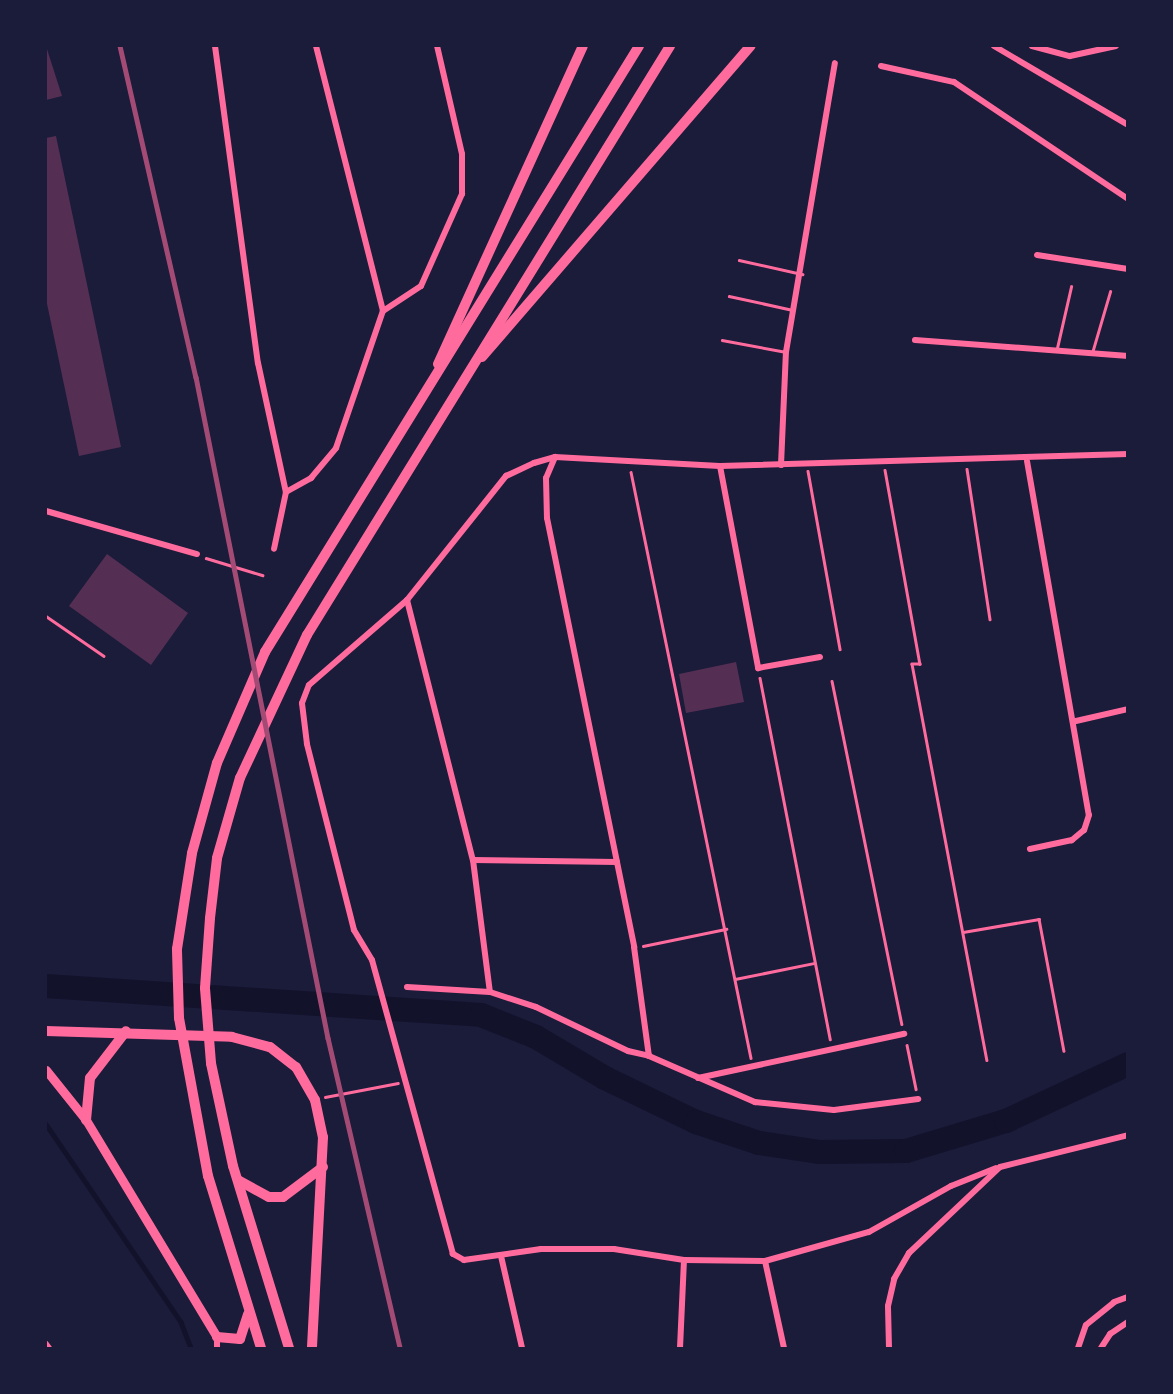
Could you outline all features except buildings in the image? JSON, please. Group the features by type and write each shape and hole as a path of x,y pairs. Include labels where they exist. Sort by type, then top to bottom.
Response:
{"main road":[{"path":"418,407 583,46"},
{"path":"261,1349 208,1176 185,1068 178,981 183,915 192,853 217,763 265,652 639,46"},
{"path":"289,1349 238,1180 211,1063 205,988 210,918 217,858 240,778 286,677 358,549 670,46"},
{"path":"461,381 750,46"},
{"path":"46,1031 126,1031 232,1037 270,1047 296,1067 315,1100 323,1137 312,1349"},
{"path":"86,1120 90,1078 126,1031"},
{"path":"46,1070 86,1120 223,1349"},
{"path":"238,1180 269,1196 283,1197 323,1167"},
{"path":"217,1337 240,1339 247,1329 248,1306"}],"street":[{"path":"215,46 258,363 286,492 274,549"},
{"path":"286,492 311,478 337,448 383,311 316,46"},
{"path":"383,311 421,286 462,194 462,154 437,46"},
{"path":"994,46 1128,125"},
{"path":"1032,46 1070,56 1116,46"},
{"path":"781,465 786,352 793,310 803,274 835,63"},
{"path":"881,66 954,82 1128,199"},
{"path":"1037,255 1128,269"},
{"path":"915,340 1128,356"},
{"path":"1128,454 1027,461 720,466 555,457 506,477 407,600 309,685 302,703 307,744 354,930 372,960 453,1254 464,1260 541,1250 614,1249 684,1260 765,1261 869,1231 951,1186 1000,1167 1128,1135"},
{"path":"555,457 545,478 547,518 634,947 649,1056"},
{"path":"1027,461 1076,721 1089,815 1084,830 1072,840 1030,849"},
{"path":"720,466 758,668 820,657"},
{"path":"46,511 197,554"},
{"path":"407,600 472,860 490,992"},
{"path":"1076,721 1128,709"},
{"path":"472,860 617,862"},
{"path":"407,987 490,992 536,1007 628,1051 649,1056 755,1102 834,1110 918,1099"},
{"path":"697,1079 752,1064 904,1034"},
{"path":"889,1349 888,1306 894,1279 909,1253 1000,1167"},
{"path":"501,1256 522,1349"},
{"path":"680,1349 684,1260"},
{"path":"765,1261 784,1349"},
{"path":"1078,1349 1086,1325 1114,1302 1128,1297"},
{"path":"1101,1349 1110,1334 1128,1322"},
{"path":"217,1337 217,1349"},
{"path":"46,1344 49,1349"}],"lane":[{"path":"739,260 803,274"},
{"path":"1056,351 1071,287"},
{"path":"1092,353 1110,292"},
{"path":"729,296 793,310"},
{"path":"722,340 786,352"},
{"path":"46,617 103,656"}],"path":[{"path":"629,461 752,1064"},
{"path":"966,462 990,619"},
{"path":"884,463 919,664 912,664 986,1060"},
{"path":"807,465 840,649"},
{"path":"197,554 262,575"},
{"path":"758,668 831,1048"},
{"path":"832,681 918,1099"},
{"path":"963,932 1039,919 1064,1051"},
{"path":"634,947 726,929"},
{"path":"735,979 814,963"},
{"path":"315,1100 406,1081"}],"waterway":[{"path":"46,986 481,1015 536,1037 605,1078 696,1122 759,1143 820,1152 906,1151 1006,1121 1128,1064"},
{"path":"46,1124 181,1322 191,1348"}],"railway":[{"path":"120,46 196,377 328,1038 400,1348"}]}
